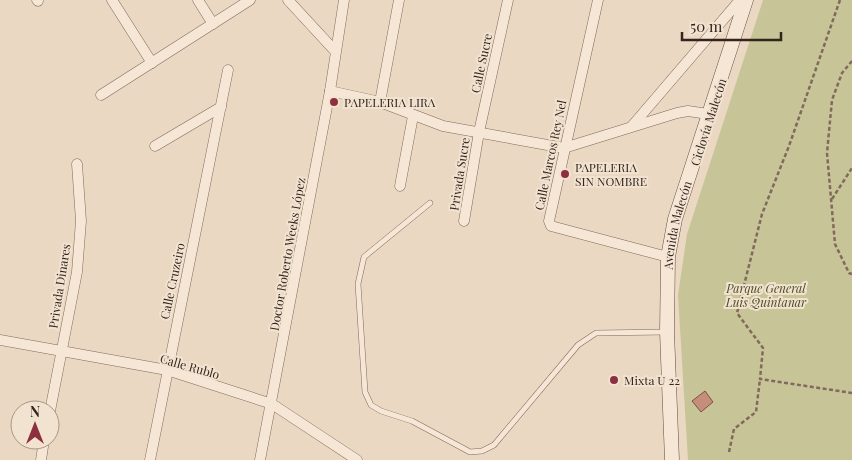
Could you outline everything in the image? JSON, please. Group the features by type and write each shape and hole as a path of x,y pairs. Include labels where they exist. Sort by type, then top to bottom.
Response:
{"main road":[{"name":"Avenida Malecón","path":"672,460 667,332 668,257 674,219 746,0"}],"street":[{"path":"112,0 152,63"},
{"path":"198,0 213,24"},
{"path":"101,95 250,0"},
{"path":"288,0 335,51"},
{"name":"Doctor Roberto Weeks López","path":"260,460 330,91 344,0"},
{"path":"380,102 400,0"},
{"name":"Calle Sucre","path":"479,132 508,0"},
{"name":"Calle Marcos Rey Nel","path":"598,0 549,221 551,226 668,257"},
{"path":"631,126 740,0"},
{"name":"Calle Cruzeiro","path":"150,460 228,70"},
{"path":"330,91 380,102 443,126 564,148 631,126 688,111 708,114"},
{"path":"155,146 221,107"},
{"path":"400,186 413,116"},
{"name":"Privada Sucre","path":"464,221 479,132"},
{"name":"Privada Dinares","path":"52,400 77,272 80,221 78,164"},
{"name":"Calle Rublo","path":"0,340 167,370 272,404 357,460"}],"lane":[{"path":"430,203 364,257 358,284 365,392 371,404 381,411 412,420 470,452 482,451 494,446 578,345 596,333 667,332"}],"path":[{"path":"729,452 734,429 756,412 764,348 737,313 762,214 789,146 840,0"},
{"path":"852,61 842,73 832,100 827,153 835,244 849,273 852,274"},
{"path":"831,200 852,168"},
{"path":"760,379 852,393"}],"green space":[{"name":"Parque General Luis Quintanar","path":"763,0 852,0 852,460 688,460 678,295 687,234"}],"building":[{"path":"705,391 713,402 701,412 692,401"}],"place":[{"name":"PAPELERIA LIRA","path":"334,102"},
{"name":"PAPELERIA SIN NOMBRE","path":"565,174"},
{"name":"Mixta U 22","path":"614,380"}]}
